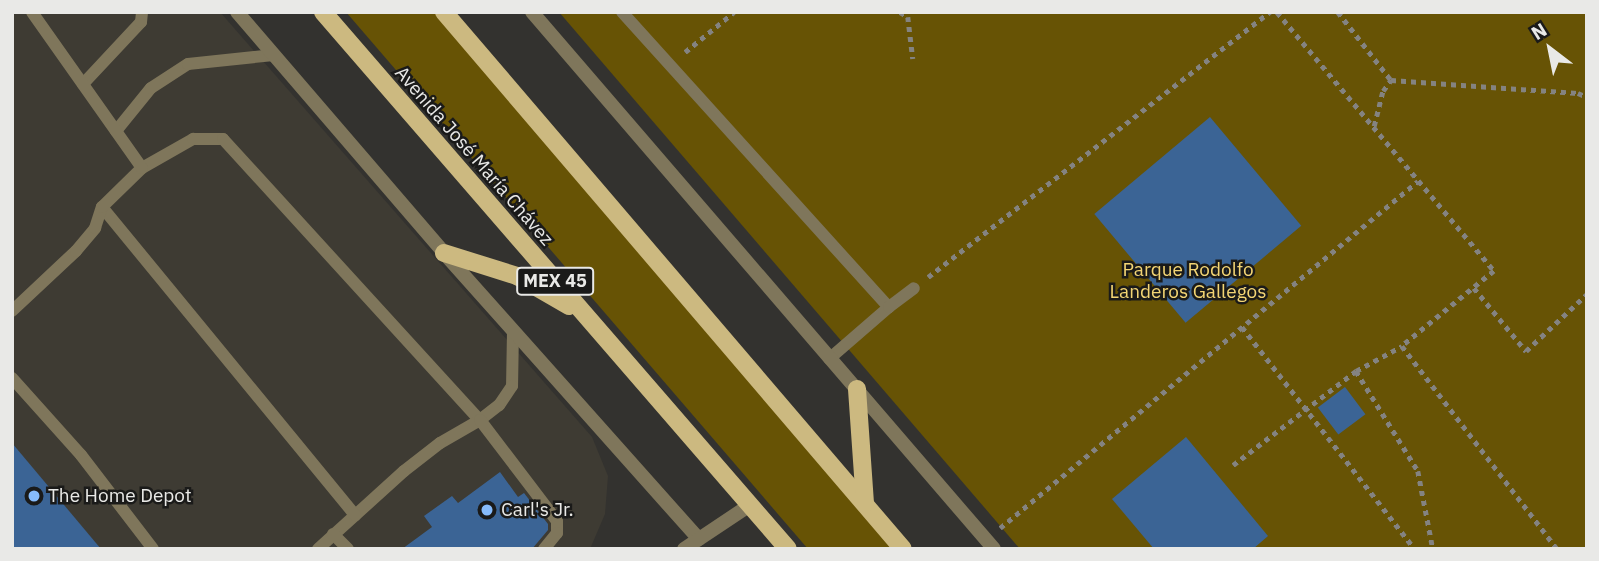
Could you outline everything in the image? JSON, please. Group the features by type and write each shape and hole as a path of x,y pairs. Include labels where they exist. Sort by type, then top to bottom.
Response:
{"main road":[{"name":"Avenida José María Chávez","path":"323,12 788,549"},
{"path":"444,12 903,549"},
{"path":"444,253 517,276 568,305 591,323"},
{"path":"857,389 865,504"}],"street":[{"path":"237,12 444,253 702,544"},
{"path":"532,12 990,544"},
{"path":"684,549 702,544 750,505"}],"lane":[{"path":"32,12 142,167"},
{"path":"83,84 141,22 142,12"},
{"path":"622,12 668,66 889,307"},
{"path":"116,131 151,89 188,64 274,55"},
{"path":"12,311 76,251 95,228 102,207 142,167 192,139 223,139 480,420 557,521 557,533 544,549"},
{"path":"102,207 355,515"},
{"path":"829,359 914,288"},
{"path":"318,549 422,457 499,405 512,386 513,331"},
{"path":"12,378 81,455 153,549"},
{"path":"333,534 348,549"}],"path":[{"path":"668,66 734,12"},
{"path":"900,12 908,17 913,59"},
{"path":"914,288 1270,12"},
{"path":"1233,465 1356,371 1402,346 1494,271 1277,12"},
{"path":"1338,12 1391,80 1578,93 1587,97"},
{"path":"1374,126 1383,91 1391,80"},
{"path":"990,544 1242,327 1418,181"},
{"path":"1474,288 1526,351 1587,294"},
{"path":"1242,327 1415,549"},
{"path":"1402,346 1557,549"},
{"path":"1356,371 1418,471 1433,549"}],"shaded area":[{"path":"12,12 220,12 592,437 608,476 605,514 590,549 12,549"}],"green space":[{"path":"346,12 438,12 902,549 808,549"},
{"name":"Parque Rodolfo Landeros Gallegos","path":"559,12 1587,12 1587,549 1020,549"}],"building":[{"path":"1210,117 1301,226 1186,323 1094,214"},
{"path":"1345,387 1365,414 1338,435 1318,407"},
{"path":"1186,437 1268,536 1253,549 1154,549 1112,499"},
{"name":"The Home Depot","path":"12,443 101,549 12,549"},
{"name":"Carl's Jr.","path":"500,472 518,497 524,493 548,524 548,530 532,549 402,549 432,527 424,516 452,496 458,503"}],"place":[{"name":"The Home Depot","path":"34,496"},
{"name":"Carl's Jr.","path":"487,510"}]}
